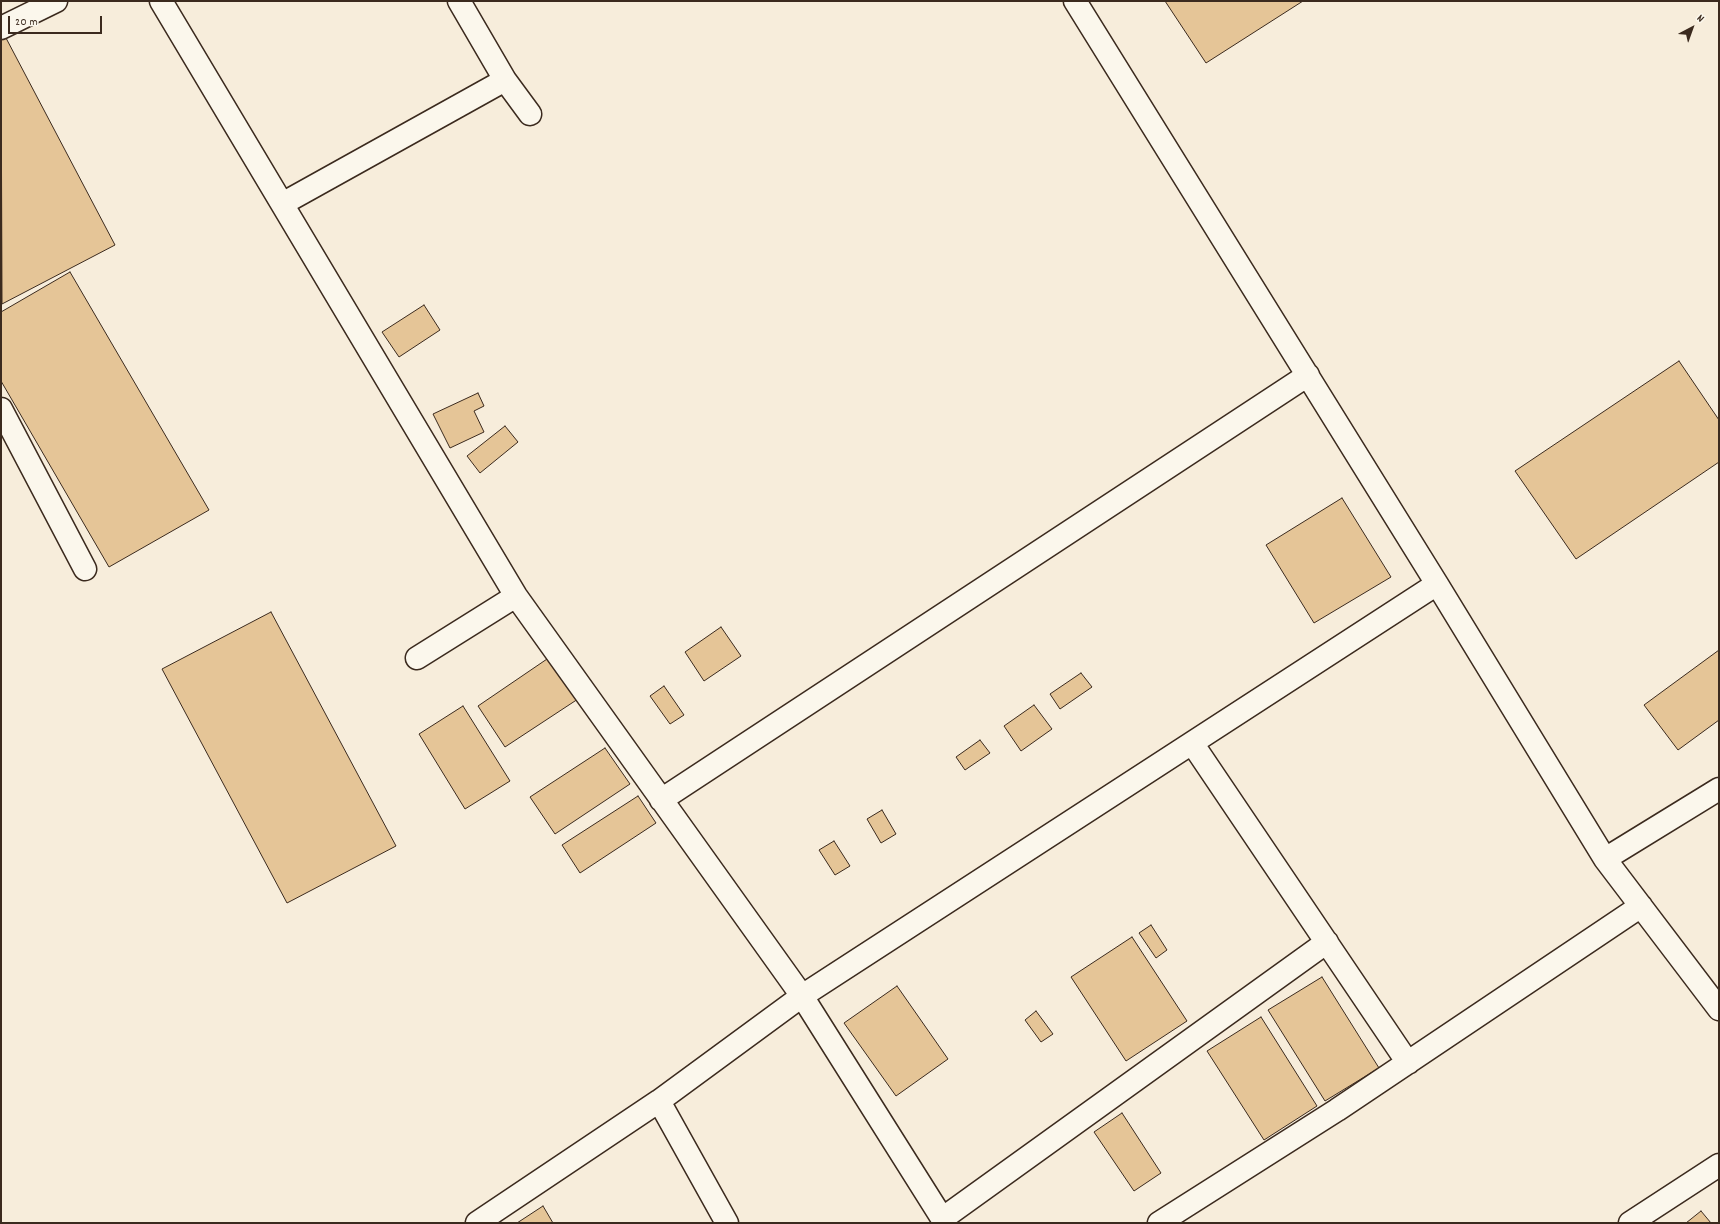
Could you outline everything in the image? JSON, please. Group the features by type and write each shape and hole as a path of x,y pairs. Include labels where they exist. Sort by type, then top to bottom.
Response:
{"street":[{"path":"1,28 56,1"},
{"path":"161,1 516,596 802,996 943,1221 1326,942"},
{"path":"459,1 505,80 530,114"},
{"path":"1075,1 1308,375 1605,859 1719,1009"},
{"path":"282,204 505,80"},
{"path":"661,800 1308,375"},
{"path":"1,410 85,569"},
{"path":"477,1223 659,1101 802,996 1437,584"},
{"path":"416,658 516,596"},
{"path":"1192,743 1408,1063"},
{"path":"1605,859 1719,789"},
{"path":"1159,1223 1338,1110 1641,906"},
{"path":"659,1101 727,1223"},
{"path":"1630,1223 1719,1165"}],"building":[{"path":"1165,1 1303,1 1206,63"},
{"path":"6,38 115,245 2,304 1,40"},
{"path":"70,272 209,510 109,567 1,381 1,312"},
{"path":"424,305 440,330 399,357 382,332"},
{"path":"1679,361 1719,420 1719,462 1576,559 1515,471"},
{"path":"478,393 484,406 474,411 484,432 450,448 433,414"},
{"path":"505,426 518,442 480,473 467,456"},
{"path":"1342,498 1391,577 1314,623 1266,545"},
{"path":"271,612 396,846 287,903 162,669"},
{"path":"721,627 741,656 704,681 685,652"},
{"path":"1719,650 1719,720 1678,750 1644,705"},
{"path":"550,657 578,699 505,747 478,706"},
{"path":"1081,673 1092,687 1060,709 1050,694"},
{"path":"664,686 684,715 670,724 650,696"},
{"path":"1034,705 1052,729 1021,751 1004,726"},
{"path":"463,706 510,781 465,809 419,734"},
{"path":"980,740 990,753 965,770 956,757"},
{"path":"605,748 630,784 555,834 530,797"},
{"path":"638,796 656,823 580,873 562,845"},
{"path":"882,810 896,834 881,843 867,819"},
{"path":"834,841 850,866 835,875 819,850"},
{"path":"1151,925 1167,950 1156,958 1139,933"},
{"path":"1132,937 1187,1021 1126,1061 1071,977"},
{"path":"1322,977 1379,1068 1325,1101 1268,1010"},
{"path":"897,986 948,1059 896,1096 844,1023"},
{"path":"1036,1011 1053,1034 1041,1042 1025,1020"},
{"path":"1261,1017 1317,1106 1264,1140 1207,1051"},
{"path":"1122,1113 1161,1173 1134,1191 1094,1132"},
{"path":"543,1206 553,1223 517,1223"},
{"path":"1701,1211 1711,1223 1686,1223"}]}
